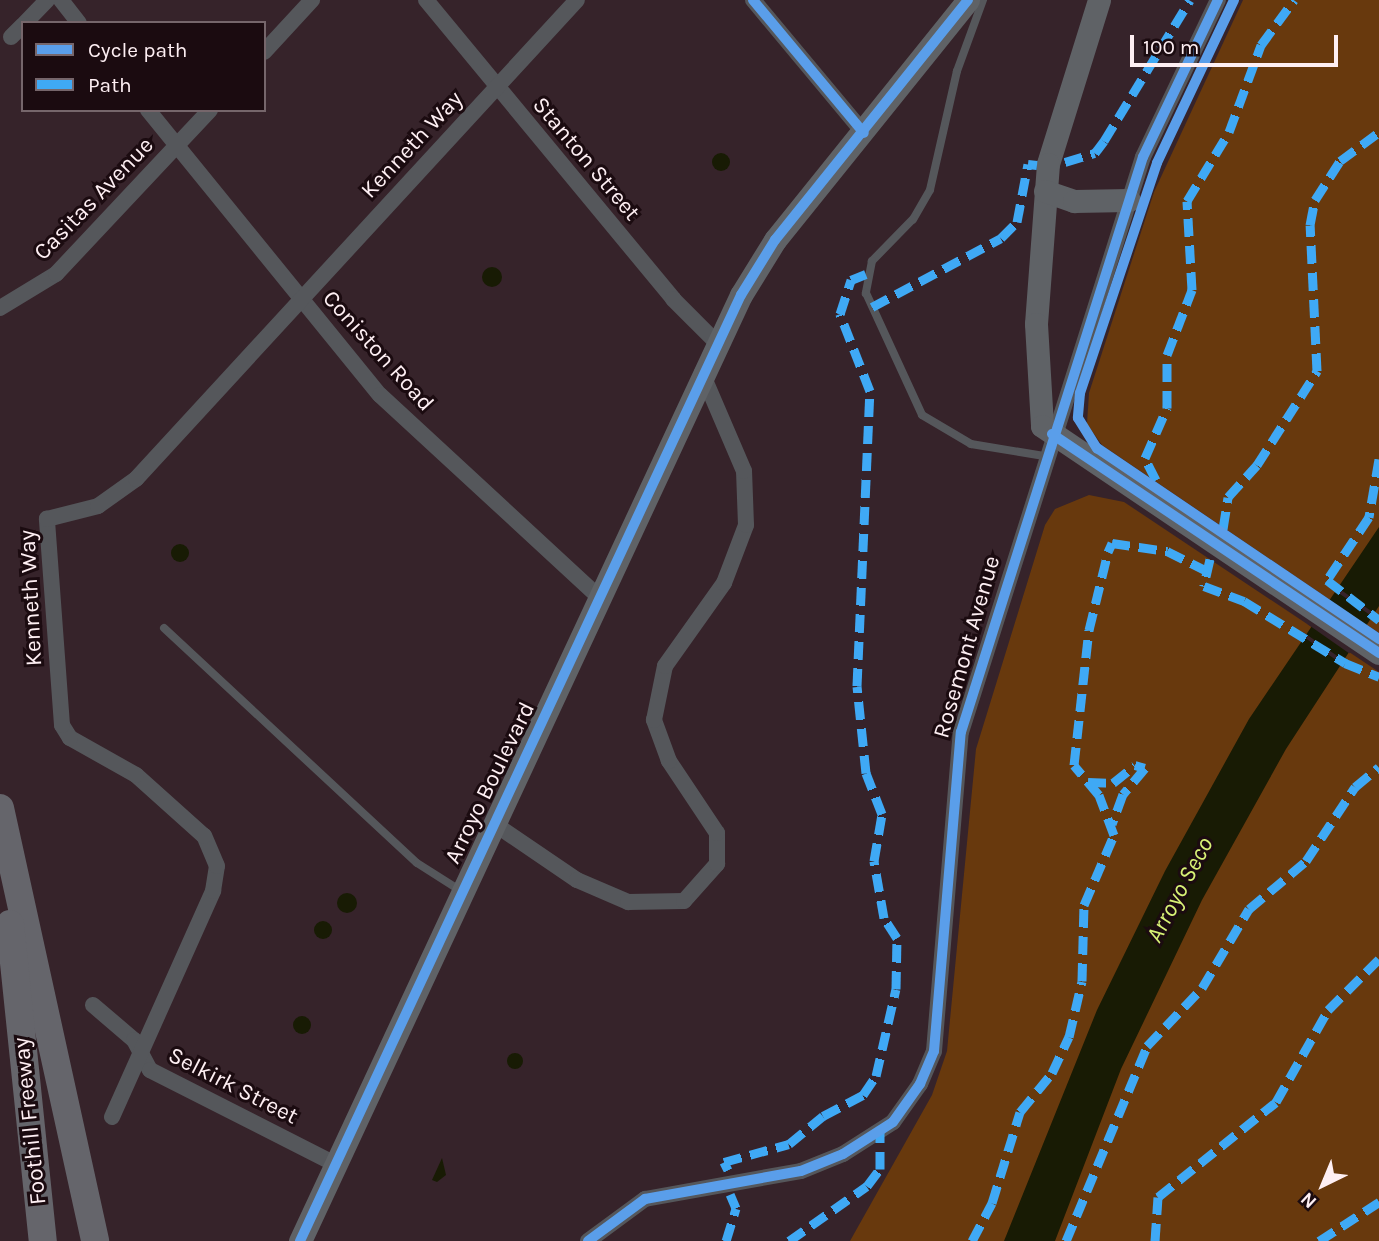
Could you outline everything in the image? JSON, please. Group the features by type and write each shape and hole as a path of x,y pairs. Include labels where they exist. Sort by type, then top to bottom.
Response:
{"highway":[{"path":"0,808 95,1241"},
{"name":"Foothill Freeway","path":"0,834 43,1241"}],"street":[{"path":"27,21 47,0"},
{"path":"61,0 77,21"},
{"path":"266,50 312,0"},
{"name":"Stanton Street","path":"426,0 673,299 716,342"},
{"name":"Kenneth Way","path":"112,1117 213,891 217,866 204,836 136,775 71,738 62,725 47,519 99,506 136,480 577,0"},
{"path":"753,0 864,133"},
{"name":"Arroyo Boulevard","path":"300,1241 461,891 496,825 716,342 775,240 864,133 968,0"},
{"path":"1099,0 1069,79 1045,191 1038,388 1042,426 1379,653"},
{"name":"Rosemont Avenue","path":"588,1241 645,1199 801,1171 843,1154 893,1122 920,1084 934,1051 961,732 1044,456 1129,200 1162,110 1218,0"},
{"name":"Coniston Road","path":"150,112 380,395 600,598"},
{"name":"Casitas Avenue","path":"0,308 56,274 208,112"},
{"path":"1045,191 1074,201 1129,200"},
{"path":"496,825 576,880 628,902 684,901 717,864 717,833 668,761 654,720 665,666 724,583 746,525 744,471 702,373"},
{"name":"Selkirk Street","path":"93,1005 134,1040 150,1070 337,1165"}],"lane":[{"path":"983,0 957,71 930,190 913,219 872,261 866,293 922,415 971,444 1044,456"},
{"path":"164,628 417,863 461,891"}],"shaded area":[{"path":"1243,0 1379,0 1379,633 1102,445 1087,424 1089,393 1154,192"},
{"path":"1089,495 1124,502 1379,672 1379,1241 850,1241 932,1095 947,1051 976,749 1045,525 1055,509"}],"water":[{"path":"717,153 725,153 730,162 728,169 717,171 712,166 712,158"},
{"path":"492,267 499,270 502,277 499,284 492,287 485,284 482,277 485,270"},
{"name":"Arroyo Seco","path":"1379,527 1379,606 1286,749 1202,900 1121,1069 1055,1241 1004,1241 1097,1010 1165,871 1249,719"},
{"path":"180,544 186,547 189,553 186,559 180,562 174,559 171,553 174,547"},
{"path":"347,893 354,896 357,903 354,910 347,913 340,910 337,903 340,896"},
{"path":"323,921 329,924 332,930 329,936 323,939 317,936 314,930 317,924"},
{"path":"302,1016 308,1019 311,1025 308,1031 302,1034 296,1031 293,1025 296,1019"},
{"path":"515,1053 521,1055 521,1067 515,1069 509,1067 507,1061 509,1055"},
{"path":"442,1158 446,1175 437,1182 432,1180"}],"pier":[{"path":"1334,585 1377,615 1374,618 1332,588"},
{"path":"1326,598 1368,627 1349,653 1308,624"},
{"path":"1303,632 1346,662 1343,665 1301,635"}],"marked path":[{"path":"1065,162 1095,153 1190,0"},
{"path":"1156,480 1145,458 1167,408 1167,355 1192,290 1187,201 1229,132 1261,45 1294,0"},
{"path":"1223,529 1228,497 1257,465 1317,371 1310,225 1315,200 1340,161 1379,132"},
{"path":"872,307 1001,238 1017,222 1028,164 1037,165"},
{"path":"728,1170 724,1162 789,1144 823,1116 863,1095 876,1076 896,989 897,938 884,918 874,861 882,814 866,773 857,686 870,391 840,314 851,280 866,274"},
{"path":"1379,459 1369,517 1327,580 1379,620"},
{"path":"972,1241 992,1203 1020,1112 1052,1073 1069,1037 1082,981 1084,905 1114,835 1099,795 1074,765 1089,630 1108,552 1112,543 1167,551 1205,570"},
{"path":"1210,559 1204,586 1244,601 1345,663 1379,677"},
{"path":"1088,782 1113,783 1135,765 1145,768 1123,794 1112,824"},
{"path":"1066,1241 1147,1046 1202,988 1249,909 1306,861 1355,787 1379,767"},
{"path":"1155,1241 1158,1197 1276,1102 1328,1010 1379,959"},
{"path":"789,1241 867,1186 880,1169 880,1132"},
{"path":"726,1241 736,1208 730,1194"},
{"path":"1319,1241 1379,1202"}],"cycle path":[{"path":"753,0 864,133"},
{"path":"300,1241 741,295 775,240 968,0"},
{"path":"588,1241 645,1199 801,1171 843,1154 893,1122 920,1084 934,1051 961,732 1143,157 1218,0"},
{"path":"1234,0 1157,163 1080,393 1078,418 1097,448 1379,639"},
{"path":"1052,434 1379,653"}]}
